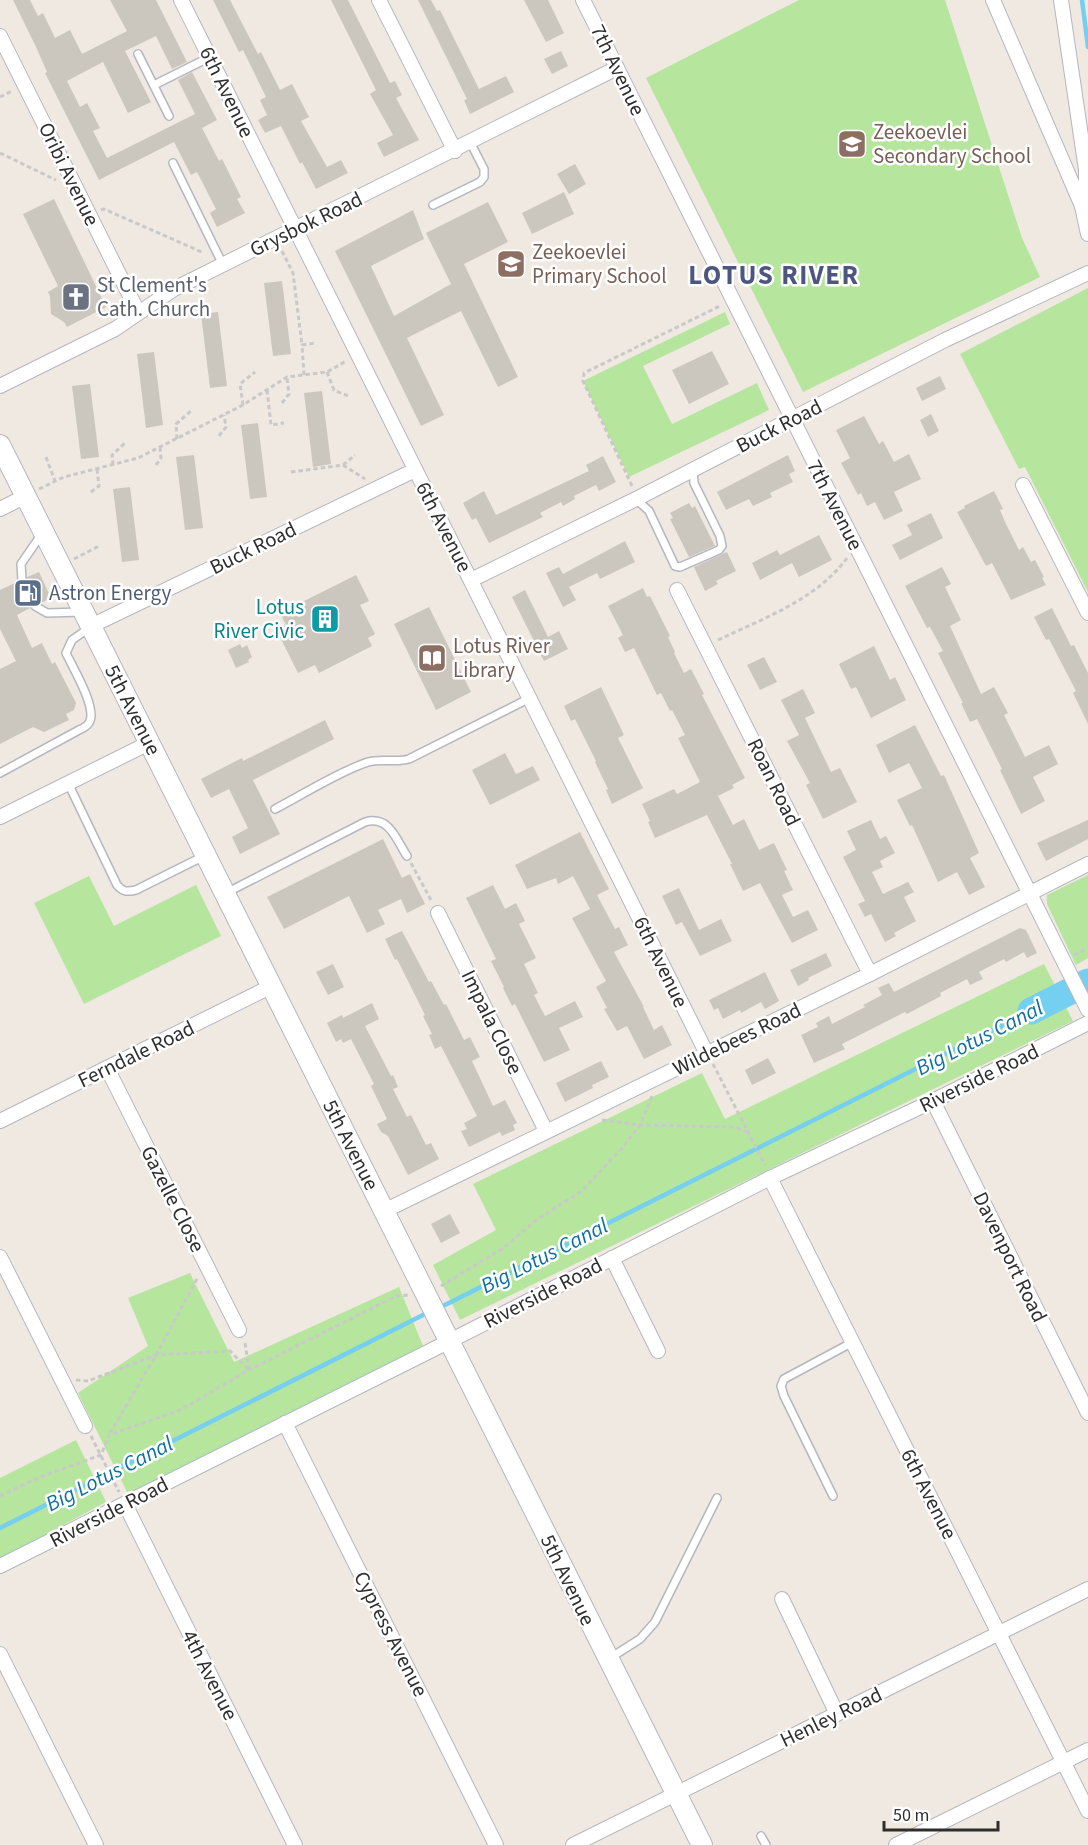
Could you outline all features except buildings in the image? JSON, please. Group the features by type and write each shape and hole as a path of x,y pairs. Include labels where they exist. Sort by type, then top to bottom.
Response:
{"main road":[{"name":"5th Avenue","path":"0,445 702,1845"}],"street":[{"name":"6th Avenue","path":"181,0 707,1054"},
{"path":"379,0 455,151"},
{"name":"7th Avenue","path":"583,0 1086,1006"},
{"path":"993,0 1082,206 1088,234"},
{"path":"1060,0 1086,170 1086,192 1082,206"},
{"name":"Oribi Avenue","path":"0,36 138,312"},
{"name":"Grysbok Road","path":"0,386 115,329 161,297 219,267 617,68"},
{"name":"Buck Road","path":"471,580 636,499 945,340 1088,273"},
{"name":"Buck Road","path":"87,619 415,470"},
{"path":"1023,485 1088,614"},
{"path":"0,509 26,496"},
{"name":"Roan Road","path":"677,590 870,974"},
{"path":"0,818 149,743"},
{"name":"Wildebees Road","path":"384,1210 870,974 1088,864"},
{"name":"Impala Close","path":"438,913 546,1131"},
{"name":"Ferndale Road","path":"0,1121 272,987"},
{"name":"Riverside Road","path":"0,1566 770,1178 933,1101 1088,1023"},
{"name":"Gazelle Close","path":"107,1068 239,1330"},
{"name":"Davenport Road","path":"933,1101 1088,1413"},
{"name":"6th Avenue","path":"770,1178 1088,1811"},
{"path":"0,1257 87,1428"},
{"path":"612,1258 658,1352"},
{"name":"Cypress Avenue","path":"285,1423 496,1845"},
{"name":"4th Avenue","path":"124,1504 295,1845"},
{"name":"Henley Road","path":"573,1845 1088,1589"},
{"path":"782,1599 837,1714"},
{"path":"0,1654 96,1845"},
{"path":"896,1845 1088,1750"}],"lane":[{"path":"138,54 169,116"},
{"path":"154,86 210,57"},
{"path":"433,205 480,182 484,177 484,169 470,142"},
{"path":"173,163 219,267"},
{"path":"636,499 649,511 675,566 680,567 719,550 722,546 720,537 694,483 693,470"},
{"path":"22,579 21,564 44,532"},
{"path":"0,773 86,726 91,719 90,705 66,653 87,619 47,613 35,606"},
{"path":"275,809 360,765 382,760 409,759 530,698"},
{"path":"68,783 117,885 122,890 128,892 136,890 206,855"},
{"path":"225,893 373,820 381,821 388,827 407,856"},
{"path":"833,1496 781,1386 784,1379 853,1342"},
{"path":"608,1659 640,1639 655,1622 717,1498"},
{"path":"762,1836 766,1845"}],"path":[{"path":"0,153 63,183 72,179"},
{"path":"89,215 104,209 208,255 219,267"},
{"path":"276,240 293,273 304,375"},
{"path":"636,499 629,477 583,381 584,373 732,300"},
{"path":"302,345 315,343"},
{"path":"46,486 64,477 138,459 243,405 287,377 327,372 345,361"},
{"path":"243,405 240,384 255,372"},
{"path":"327,372 334,390 348,396"},
{"path":"282,403 289,394 287,377"},
{"path":"267,390 271,425 285,423"},
{"path":"177,439 176,424 192,410"},
{"path":"219,436 226,427 224,415"},
{"path":"113,465 112,455 126,442"},
{"path":"156,465 161,458 160,448"},
{"path":"291,472 343,465 355,455"},
{"path":"46,457 55,481"},
{"path":"343,465 367,480"},
{"path":"92,492 99,486 97,469"},
{"path":"61,567 99,546"},
{"path":"707,646 817,590 839,569 856,547"},
{"path":"407,856 438,913"},
{"path":"707,1054 764,1163"},
{"path":"109,1435 180,1410 249,1370 396,1296 426,1294 505,1246 535,1221 583,1190 622,1148 640,1125 660,1076"},
{"path":"576,1116 640,1125 735,1127 749,1133"},
{"path":"0,1496 40,1477 101,1455 109,1435 156,1356 205,1263"},
{"path":"239,1330 247,1348 249,1370"},
{"path":"62,1380 88,1381 156,1356 230,1351 249,1370"},
{"path":"87,1428 124,1504"}],"green space":[{"name":"Zeekoevlei Secondary School","path":"799,0 945,0 1022,238 1040,277 803,392 646,78"},
{"path":"1088,288 1088,592 1025,467 1019,469 960,354"},
{"path":"725,312 730,324 643,366 672,424 757,383 769,410 629,477 583,381"},
{"path":"1088,875 1088,958 1076,965 1047,904 1047,895"},
{"path":"89,876 114,926 196,885 221,936 84,1004 34,903"},
{"path":"1044,964 1073,1021 460,1320 433,1265 496,1230 473,1184 702,1073 725,1119"},
{"path":"190,1273 234,1362 399,1287 423,1346 128,1494 78,1393 148,1346 128,1298"},
{"path":"76,1440 106,1502 0,1559 0,1478"}],"waterway":[{"path":"1082,0 1088,47"},
{"name":"Big Lotus Canal","path":"1031,1011 1088,982"},
{"name":"Big Lotus Canal","path":"437,1309 1031,1011"},
{"name":"Big Lotus Canal","path":"0,1528 429,1312"}],"place":[{"name":"Zeekoevlei Secondary School","path":"852,144"},
{"name":"Zeekoevlei Primary School","path":"511,264"},
{"name":"St Clement's Cath. Church","path":"76,297"},
{"name":"Astron Energy","path":"28,593"},
{"name":"Lotus River Civic","path":"325,619"},
{"name":"Lotus River Library","path":"432,658"}],"district":[{"name":"LOTUS RIVER","path":"774,275"}]}
